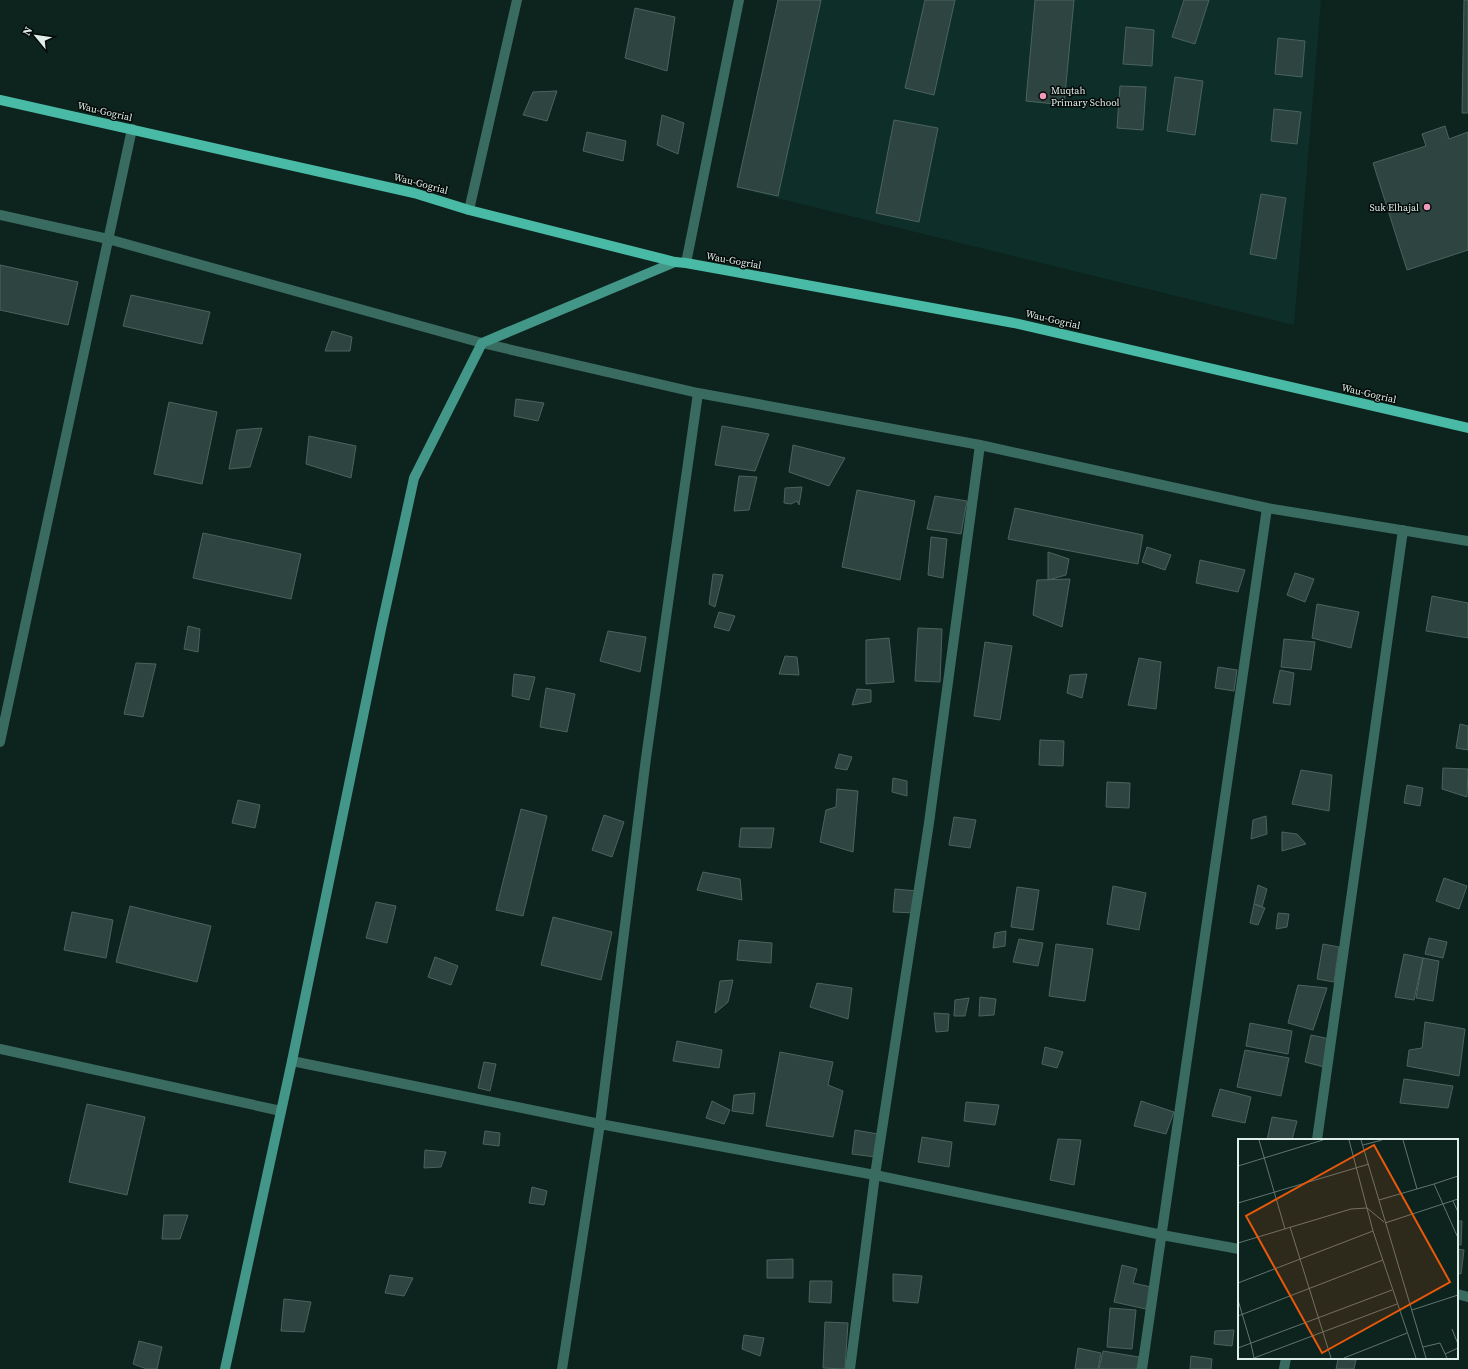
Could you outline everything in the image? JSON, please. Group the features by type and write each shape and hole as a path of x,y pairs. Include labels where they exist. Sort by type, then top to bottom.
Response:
{"main road":[{"name":"Wau-Gogrial","path":"0,100 414,193 469,210 675,262 1014,322 1468,428"}],"street":[{"path":"469,210 517,0"},
{"path":"686,263 739,0"},
{"path":"0,742 132,129"},
{"path":"0,215 108,239 482,343 698,393 980,445 1266,508 1468,541"},
{"path":"225,1369 292,1061 381,629 414,478 482,343 675,262"},
{"path":"562,1369 600,1124 646,758 698,393"},
{"path":"850,1369 875,1175 929,823 980,445"},
{"path":"1142,1369 1266,508"},
{"path":"1317,1139 1403,530"},
{"path":"0,1049 281,1110"},
{"path":"292,1061 600,1124 875,1175 1162,1235 1238,1249"},
{"path":"1458,1294 1468,1297"},
{"path":"1284,1369 1286,1359"}],"shaded area":[{"name":"Muqtah Primary School","path":"793,0 1321,0 1294,325 753,192"}],"building":[{"path":"778,0 821,0 778,196 737,187"},
{"path":"925,0 955,0 934,95 905,88"},
{"path":"1035,0 1074,0 1064,105 1026,101"},
{"path":"1184,0 1209,0 1195,44 1172,37"},
{"path":"1464,0 1468,0 1468,113 1462,113"},
{"path":"635,8 675,17 667,71 625,58"},
{"path":"1126,27 1154,30 1152,66 1123,64"},
{"path":"1278,38 1305,41 1302,77 1275,74"},
{"path":"1175,77 1203,81 1195,135 1167,131"},
{"path":"1120,86 1146,87 1143,130 1117,128"},
{"path":"557,91 547,121 523,115 533,92"},
{"path":"1274,109 1301,112 1297,144 1271,141"},
{"path":"662,115 684,123 678,154 657,145"},
{"path":"894,120 938,128 919,222 876,213"},
{"name":"Suk Elhajal","path":"1445,126 1449,139 1468,132 1468,250 1407,270 1373,163 1426,146 1422,134"},
{"path":"587,132 626,141 623,161 583,151"},
{"path":"1261,194 1286,198 1276,259 1250,254"},
{"path":"0,265 78,282 68,325 0,310"},
{"path":"131,295 210,312 202,344 123,326"},
{"path":"332,331 352,337 350,351 325,351"},
{"path":"516,399 544,403 538,421 514,416"},
{"path":"169,402 217,412 202,484 154,474"},
{"path":"722,426 769,434 755,471 715,465"},
{"path":"262,428 250,467 229,469 237,430"},
{"path":"309,436 356,446 351,478 306,464"},
{"path":"793,445 845,458 829,486 789,472"},
{"path":"739,476 757,477 749,510 734,511"},
{"path":"802,487 799,505 797,501 791,504 784,503 785,488"},
{"path":"857,490 915,501 900,580 842,567"},
{"path":"935,496 967,501 961,534 927,529"},
{"path":"1015,508 1143,535 1138,564 1008,539"},
{"path":"203,533 301,554 291,599 193,578"},
{"path":"931,537 947,539 943,578 928,575"},
{"path":"1147,547 1171,555 1165,570 1142,562"},
{"path":"1048,552 1069,559 1066,575 1048,580"},
{"path":"1200,560 1245,570 1238,592 1196,583"},
{"path":"1295,573 1314,579 1305,602 1287,595"},
{"path":"713,574 723,575 715,607 709,604"},
{"path":"1070,579 1062,627 1033,615 1037,580"},
{"path":"1432,596 1468,603 1468,638 1426,631"},
{"path":"1317,604 1359,612 1351,648 1312,638"},
{"path":"719,612 735,616 729,631 714,627"},
{"path":"188,626 200,629 198,652 184,649"},
{"path":"918,628 942,629 940,682 915,681"},
{"path":"608,631 646,637 640,672 600,661"},
{"path":"889,638 894,682 866,684 866,640"},
{"path":"1284,639 1315,642 1311,670 1281,667"},
{"path":"985,642 1012,646 1000,720 974,716"},
{"path":"785,656 797,657 799,675 779,674"},
{"path":"1139,658 1161,662 1156,709 1128,705"},
{"path":"136,663 156,664 143,717 124,714"},
{"path":"1218,667 1237,670 1234,691 1215,688"},
{"path":"1280,670 1294,673 1290,705 1273,703"},
{"path":"514,674 535,677 529,700 512,696"},
{"path":"1087,674 1082,698 1067,693 1070,675"},
{"path":"546,688 575,694 567,732 540,727"},
{"path":"857,689 871,690 871,702 852,705"},
{"path":"1460,724 1468,726 1468,750 1456,748"},
{"path":"1040,740 1064,741 1063,766 1039,765"},
{"path":"839,754 852,757 847,770 835,768"},
{"path":"1443,768 1468,769 1467,797 1442,789"},
{"path":"1301,770 1332,775 1329,811 1292,804"},
{"path":"893,778 907,781 907,796 892,792"},
{"path":"1107,782 1130,783 1129,808 1106,807"},
{"path":"1407,785 1423,788 1420,806 1404,803"},
{"path":"837,789 858,791 853,852 820,842 826,810 836,807"},
{"path":"238,800 260,805 255,828 232,823"},
{"path":"521,809 547,816 523,916 496,910"},
{"path":"604,815 624,822 612,857 592,850"},
{"path":"1266,816 1267,834 1251,839 1253,820"},
{"path":"954,817 976,820 970,848 949,845"},
{"path":"741,828 774,828 771,848 739,847"},
{"path":"1282,832 1297,834 1306,844 1282,851"},
{"path":"703,872 740,879 742,900 697,890"},
{"path":"1444,878 1467,886 1459,909 1436,901"},
{"path":"1258,885 1267,889 1262,907 1254,904"},
{"path":"1113,886 1146,893 1139,930 1107,924"},
{"path":"1017,887 1039,890 1033,930 1011,927"},
{"path":"895,889 917,891 915,913 893,912"},
{"path":"376,902 396,906 387,943 366,938"},
{"path":"1254,904 1265,908 1258,925 1250,923"},
{"path":"130,906 211,926 197,982 116,962"},
{"path":"72,912 113,920 106,958 64,950"},
{"path":"1278,913 1289,914 1287,927 1276,929"},
{"path":"553,917 612,932 601,980 541,965"},
{"path":"1006,931 1005,946 993,948 995,933"},
{"path":"1429,938 1447,942 1443,958 1425,954"},
{"path":"1019,939 1043,943 1038,966 1013,962"},
{"path":"739,940 772,943 771,963 737,960"},
{"path":"1056,944 1093,949 1085,1001 1049,996"},
{"path":"1323,944 1339,947 1334,982 1317,979"},
{"path":"1404,954 1423,958 1414,1000 1395,997"},
{"path":"435,957 458,966 451,985 428,977"},
{"path":"1423,958 1439,961 1433,1001 1416,998"},
{"path":"733,980 728,1002 715,1013 720,981"},
{"path":"817,983 852,988 848,1019 810,1007"},
{"path":"1298,985 1327,988 1313,1030 1288,1023"},
{"path":"980,997 996,999 994,1015 979,1016"},
{"path":"969,998 965,1016 954,1016 955,1000"},
{"path":"934,1013 949,1014 948,1031 936,1032"},
{"path":"1425,1022 1465,1029 1459,1076 1407,1066 1409,1050 1422,1048"},
{"path":"1250,1023 1292,1031 1288,1054 1246,1046"},
{"path":"1311,1035 1330,1039 1324,1067 1305,1062"},
{"path":"677,1041 722,1050 719,1068 673,1061"},
{"path":"1045,1047 1063,1052 1057,1068 1042,1064"},
{"path":"1245,1050 1289,1058 1281,1096 1237,1087"},
{"path":"780,1052 833,1062 828,1085 843,1091 833,1137 766,1126"},
{"path":"484,1062 496,1064 490,1091 478,1088"},
{"path":"1404,1079 1453,1086 1448,1108 1400,1103"},
{"path":"1220,1089 1251,1097 1245,1123 1212,1116"},
{"path":"755,1093 753,1114 732,1111 734,1095"},
{"path":"712,1101 730,1110 724,1124 706,1118"},
{"path":"1141,1101 1174,1112 1166,1134 1134,1126"},
{"path":"966,1102 999,1105 995,1125 964,1121"},
{"path":"87,1104 145,1117 127,1195 69,1182"},
{"path":"1272,1117 1297,1121 1292,1139 1267,1139"},
{"path":"855,1130 878,1134 875,1157 852,1154"},
{"path":"485,1131 500,1133 499,1146 483,1144"},
{"path":"922,1137 952,1142 949,1167 918,1162"},
{"path":"1058,1139 1081,1140 1074,1185 1050,1180"},
{"path":"425,1150 446,1152 441,1167 424,1168"},
{"path":"532,1187 547,1191 544,1205 529,1203"},
{"path":"164,1215 188,1215 180,1239 162,1239"},
{"path":"1458,1221 1462,1221 1461,1245 1458,1245"},
{"path":"1458,1249 1464,1250 1461,1274 1458,1273"},
{"path":"793,1259 793,1278 767,1278 767,1260"},
{"path":"1122,1265 1137,1269 1133,1283 1151,1287 1146,1309 1114,1302"},
{"path":"893,1274 922,1276 918,1303 893,1301"},
{"path":"390,1275 413,1278 404,1296 385,1293"},
{"path":"810,1281 832,1281 831,1303 809,1302"},
{"path":"284,1299 311,1302 304,1332 281,1331"},
{"path":"1110,1308 1136,1310 1132,1349 1107,1347"},
{"path":"825,1322 848,1323 845,1369 823,1368"},
{"path":"1234,1330 1232,1346 1214,1344 1215,1331"},
{"path":"744,1335 764,1338 760,1356 742,1349"},
{"path":"139,1341 162,1347 157,1369 147,1369 133,1364"},
{"path":"1078,1348 1101,1353 1098,1369 1075,1369"},
{"path":"1103,1351 1139,1357 1137,1369 1099,1369"},
{"path":"1191,1356 1212,1359 1211,1369 1190,1369"},
{"path":"1338,1359 1356,1360 1354,1369 1336,1369"}],"place":[{"name":"Muqtah Primary School","path":"1043,96"},
{"name":"Suk Elhajal","path":"1427,207"}]}
